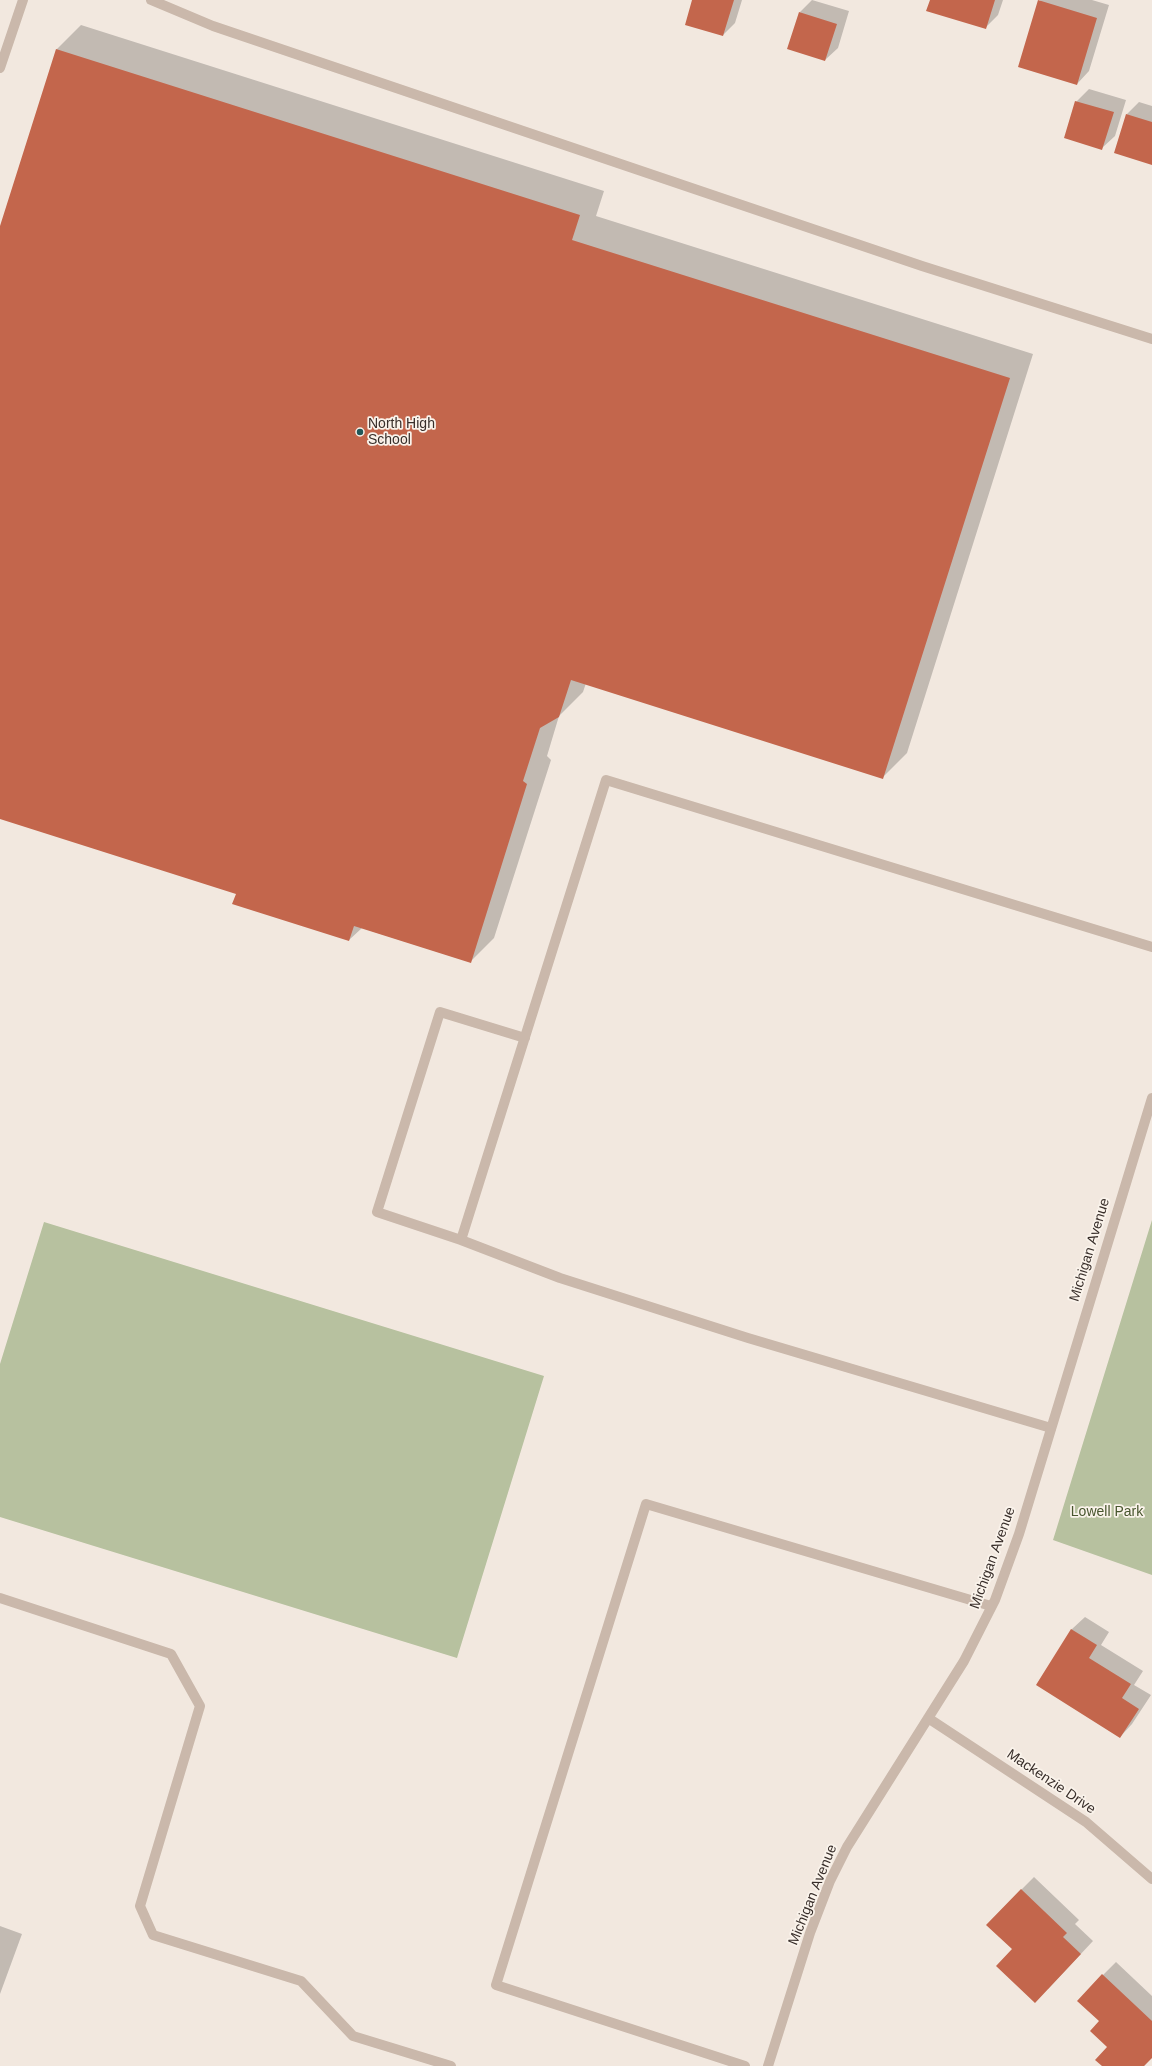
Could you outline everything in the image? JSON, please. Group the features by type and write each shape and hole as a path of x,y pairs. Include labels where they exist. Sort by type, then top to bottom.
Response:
{"street":[{"path":"0,68 23,0"},
{"path":"151,0 213,26 392,87 922,266 1152,339"},
{"path":"461,1240 606,780 1152,948"},
{"path":"525,1038 440,1012 377,1212 461,1240 560,1278 748,1338 1051,1428"},
{"name":"Michigan Avenue","path":"768,2066 810,1933 830,1881 847,1847 964,1661 992,1606 1019,1534 1152,1098"},
{"path":"745,2066 496,1985 646,1504 992,1606"},
{"path":"0,1598 171,1654 200,1706 140,1906 153,1935 301,1981 353,2036 452,2066"},
{"name":"Mackenzie Drive","path":"928,1718 1086,1822 1152,1879"}],"green space":[{"name":"Lowell Park","path":"1152,1220 1152,1575 1053,1540"},
{"path":"44,1222 544,1376 457,1658 0,1517 0,1364"}],"building":[{"path":"692,0 734,0 723,36 685,25"},
{"path":"930,0 995,0 986,29 926,11"},
{"path":"1038,0 1097,18 1077,85 1018,67"},
{"path":"799,12 837,24 825,61 787,49"},
{"path":"56,49 580,215 572,240 1010,378 883,779 571,680 559,717 540,728 523,781 527,784 471,963 354,926 349,941 232,904 236,894 0,819 0,226"},
{"path":"1075,101 1114,112 1102,150 1064,138"},
{"path":"1126,114 1152,122 1152,165 1114,153"},
{"path":"1071,1629 1097,1645 1089,1658 1131,1684 1122,1698 1139,1709 1120,1738 1036,1685"},
{"path":"1021,1889 1067,1933 1063,1937 1081,1954 1035,2003 996,1966 1012,1949 986,1925"},
{"path":"1102,1974 1152,2021 1152,2058 1144,2066 1102,2066 1095,2060 1107,2047 1090,2031 1099,2021 1077,2001"}],"place":[{"name":"North High School","path":"360,432"}]}
